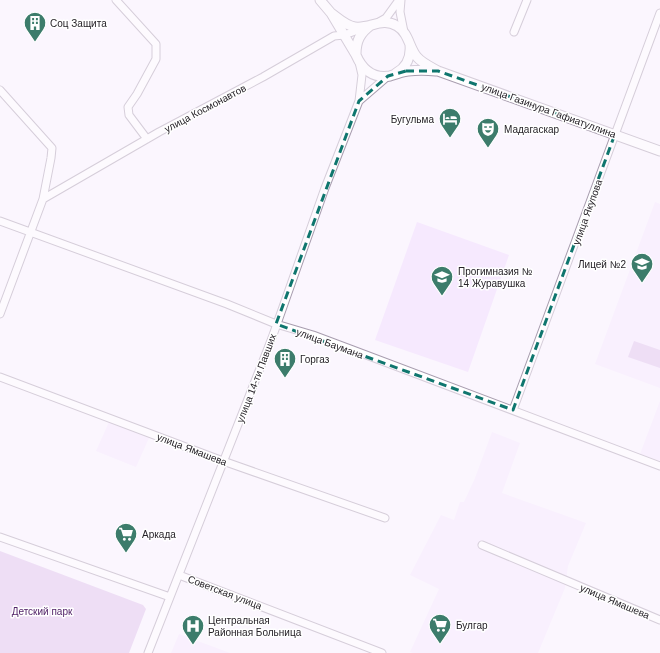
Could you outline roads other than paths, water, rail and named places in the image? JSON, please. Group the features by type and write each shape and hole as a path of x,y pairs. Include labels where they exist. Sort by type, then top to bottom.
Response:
{"main road":[{"path":"320,0 331,13 364,69 372,74 380,76 406,71 438,71"},
{"path":"331,13 348,25 356,27 389,23 397,26 404,32 417,57 438,71"},
{"path":"358,58 356,46 359,38 364,30 375,24"},
{"path":"391,75 399,71 407,62 410,43"},
{"name":"улица Газинура Гафиатуллина","path":"438,71 660,151"}],"street":[{"path":"116,0 156,44 156,60 128,107 129,115 147,139"},
{"path":"375,24 386,18 400,0"},
{"path":"400,0 400,12 404,32"},
{"path":"514,32 527,0"},
{"name":"улица Якупова","path":"514,410 660,13"},
{"name":"улица Космонавтов","path":"43,199 147,139 263,77 334,36 344,35 375,24"},
{"path":"358,58 362,75 359,101"},
{"path":"359,101 391,75"},
{"path":"0,90 52,148 52,158 43,199 0,314"},
{"name":"улица 14-ти Павших","path":"148,653 276,324 325,188 359,101"},
{"name":"улица Баумана","path":"0,221 227,304 276,324 313,335 660,466"},
{"name":"улица Ямашева","path":"0,377 223,461 385,518"},
{"path":"0,537 170,597"},
{"name":"улица Ямашева","path":"482,545 660,620"},
{"name":"Советская улица","path":"179,575 382,653"}],"place":[{"name":"Соц Защита","path":"35,42"},
{"name":"Бугульма","path":"450,138"},
{"name":"Мадагаскар","path":"488,148"},
{"name":"Лицей №2","path":"642,284"},
{"name":"Прогимназия № 14 Журавушка","path":"442,296"},
{"name":"Горгаз","path":"285,378"},
{"name":"Аркада","path":"126,554"},
{"name":"Булгар","path":"440,644"},
{"name":"Центральная Районная Больница","path":"193,646"}],"park label":[{"name":"Детский парк","path":"42,611"}]}
